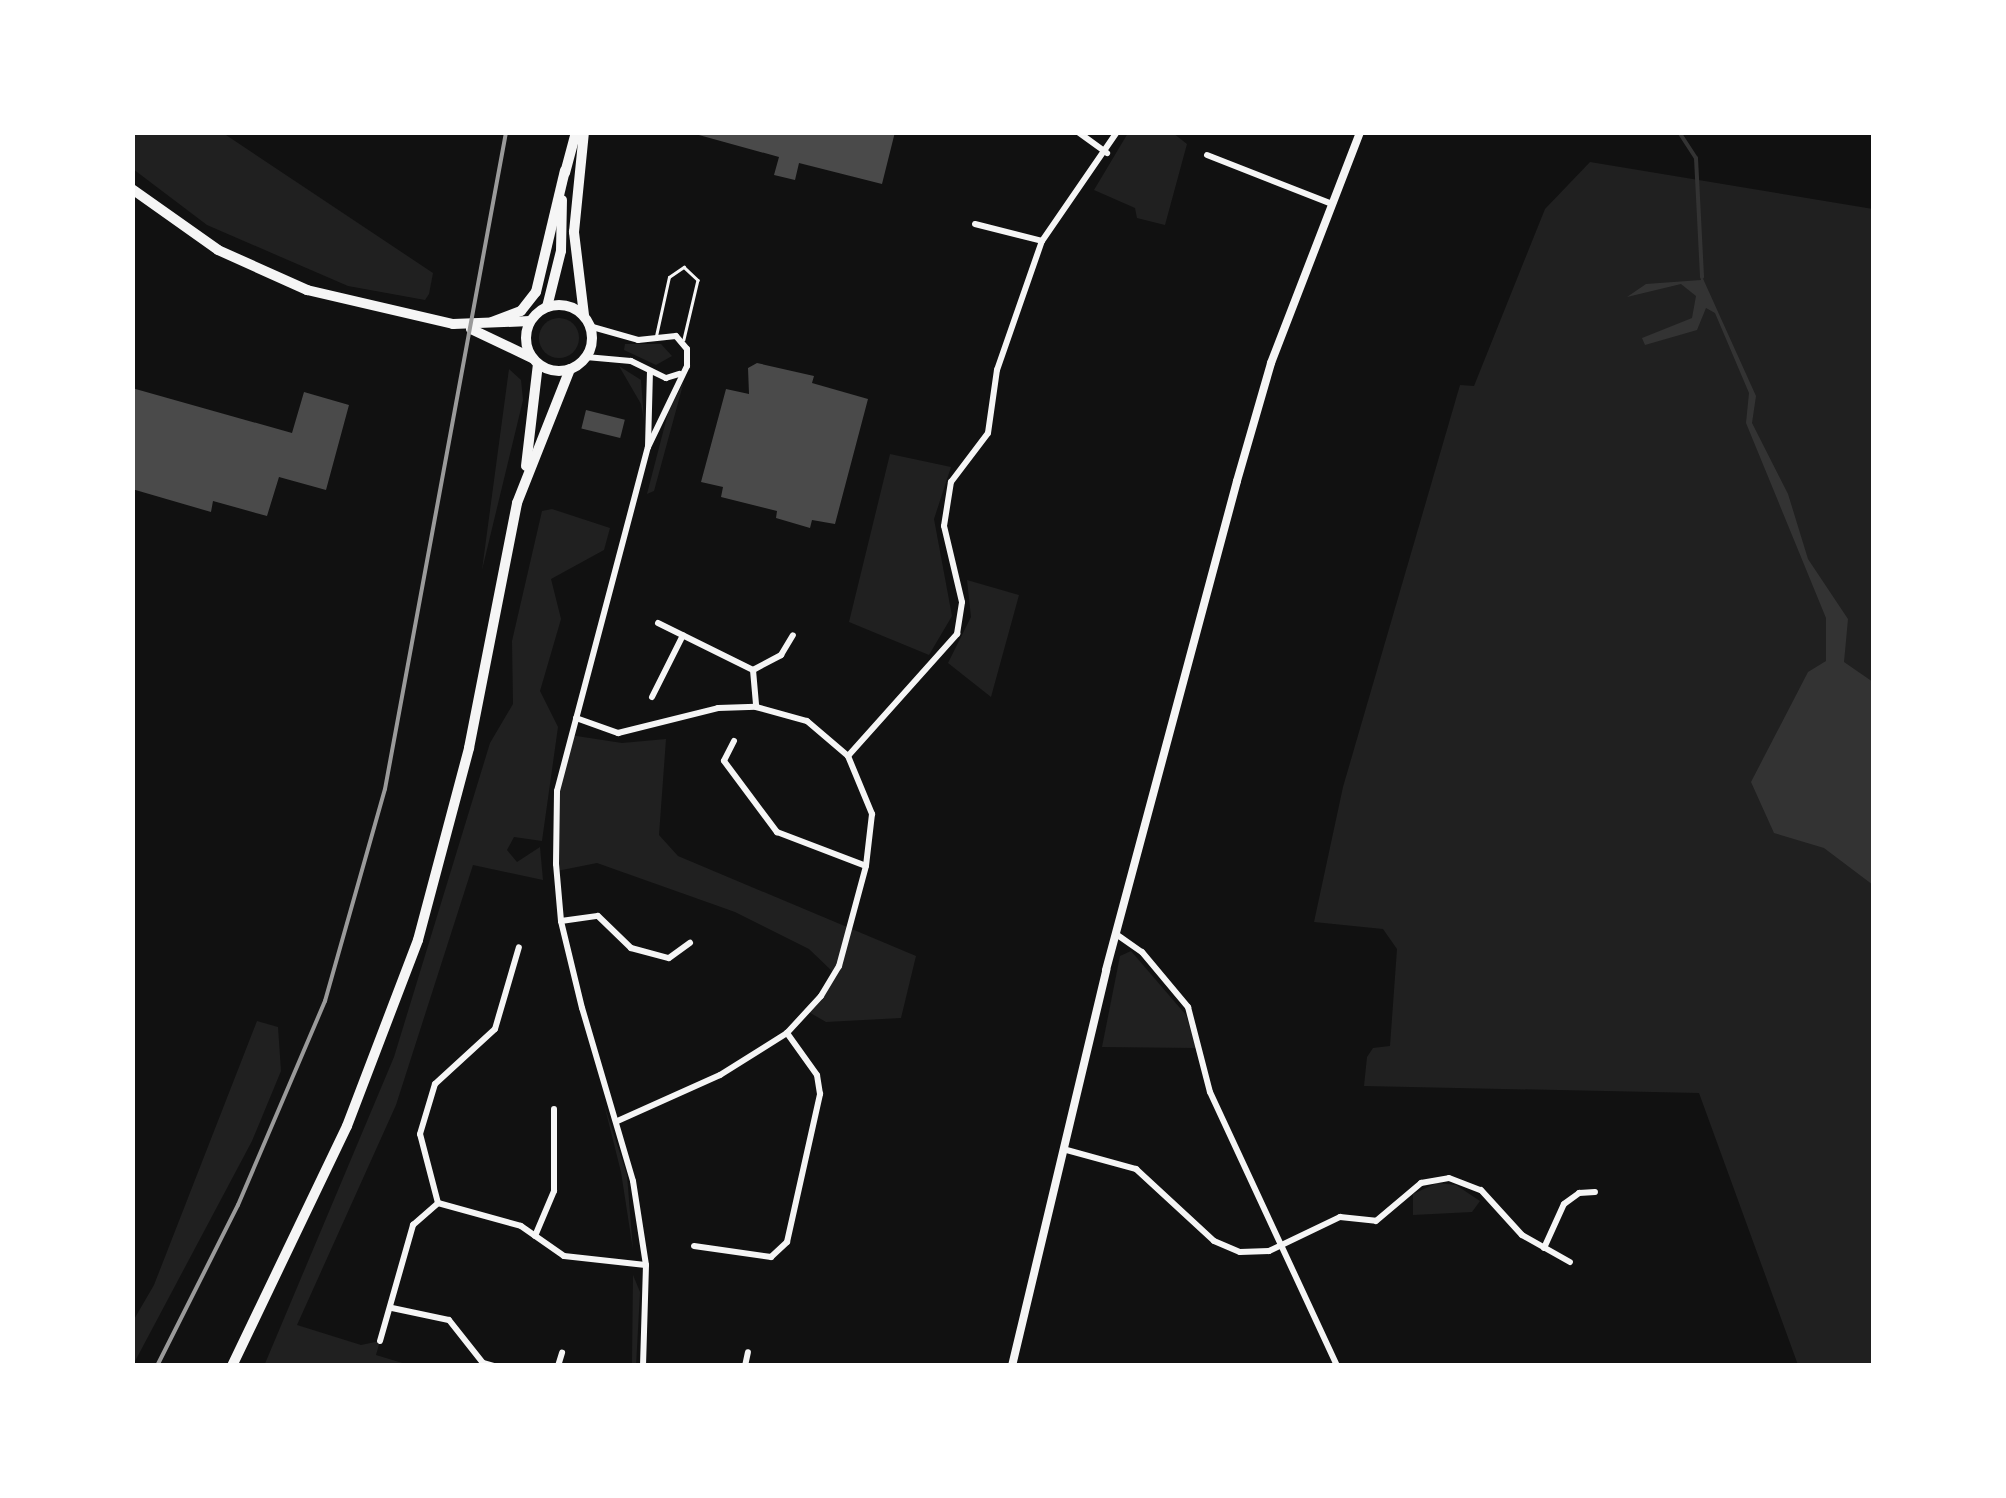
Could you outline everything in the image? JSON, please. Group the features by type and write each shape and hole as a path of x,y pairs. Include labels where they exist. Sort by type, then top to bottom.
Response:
{"main road":[{"path":"481,325 517,314 536,292 576,132"},
{"path":"522,486 570,369 586,356 587,322 574,232 584,132"},
{"path":"232,1366 347,1126 418,940 469,748 522,486 535,361 526,340 530,322 547,307 560,250 565,170"},
{"path":"132,188 196,237 264,273 335,299 499,337 535,361 570,369"},
{"path":"547,307 568,306 587,322"},
{"path":"453,324 530,322"}],"street":[{"path":"1078,132 1108,153"},
{"path":"848,756 957,634 962,602 944,526 951,482 988,433 997,370 1042,242 1108,153 1117,132"},
{"path":"1012,1366 1116,934 1256,412 1360,132"},
{"path":"1207,155 1332,204"},
{"path":"976,224 1042,242"},
{"path":"587,322 638,340 656,337 683,342 688,358 648,447 557,792 561,921 618,1121 646,1265 643,1366"},
{"path":"586,356 631,361 666,378 680,374"},
{"path":"648,447 650,370"},
{"path":"658,622 753,670"},
{"path":"652,697 683,635"},
{"path":"753,670 781,654 793,635"},
{"path":"753,670 756,707"},
{"path":"576,718 618,732 718,708 756,707 807,721 848,756 872,814 866,866 838,966 787,1033 658,1107 618,1121"},
{"path":"734,741 724,761 777,832 866,866"},
{"path":"561,921 598,916 631,948 669,958 690,944"},
{"path":"1116,934 1142,952 1188,1007 1210,1092 1337,1366"},
{"path":"438,1203 420,1134 436,1084 495,1029 518,947"},
{"path":"694,1246 753,1258 771,1256 787,1242 820,1094 817,1075 787,1033"},
{"path":"535,1236 554,1190 554,1109"},
{"path":"1063,1148 1136,1169 1228,1248 1252,1253 1283,1246 1340,1218 1387,1217 1422,1183 1449,1178 1481,1190 1506,1222 1570,1262"},
{"path":"1544,1248 1564,1204 1595,1192"},
{"path":"438,1203 535,1236 564,1256 646,1265"},
{"path":"380,1341 413,1224 438,1203"},
{"path":"392,1308 449,1320 483,1363 494,1366"},
{"path":"745,1366 748,1352"},
{"path":"558,1366 562,1353"}],"lane":[{"path":"656,337 670,277 684,267 698,280 683,342"}],"shaded area":[{"path":"133,132 223,133 433,273 429,294 425,300 348,286 207,225 133,169"},
{"path":"1128,133 1173,133 1187,144 1165,225 1137,218 1135,208 1094,190"},
{"path":"1590,162 1873,209 1873,1365 1798,1365 1699,1093 1364,1086 1367,1057 1373,1048 1390,1046 1397,949 1383,929 1314,922 1343,787 1460,385 1474,386 1545,209"},
{"path":"1700,272 1756,396 1752,423 1788,494 1808,559 1848,619 1844,662 1873,682 1873,885 1824,848 1774,833 1751,782 1808,672 1826,661 1826,618 1746,423 1749,393 1715,313 1706,308 1697,330 1645,345 1642,338 1692,318 1696,296 1681,284 1627,297 1646,284 1701,280"},
{"path":"559,318 573,324 579,338 573,352 559,358 545,352 539,338 545,324"},
{"path":"625,344 661,344 672,356 656,365 624,350"},
{"path":"619,366 641,380 644,420 641,404"},
{"path":"509,369 521,380 523,400 482,570"},
{"path":"684,381 654,491 647,494 668,413"},
{"path":"890,454 951,467 934,519 952,616 929,655 849,622"},
{"path":"552,509 610,528 604,550 551,579 561,619 540,691 558,727 542,841 514,837 507,850 517,862 540,847 543,880 473,865 396,1105 297,1325 361,1345 380,1341 376,1355 409,1365 264,1366 394,1057 490,743 513,704 512,641 542,511"},
{"path":"967,580 1019,595 991,697 948,663 971,617"},
{"path":"570,735 622,743 666,739 659,835 678,856 916,956 901,1018 826,1022 807,1011 834,973 809,949 735,912 597,863 557,871 557,791"},
{"path":"1131,951 1186,1015 1196,1048 1102,1047 1120,956"},
{"path":"257,1021 278,1027 281,1071 252,1141 133,1365 133,1321 154,1285"},
{"path":"604,1104 627,1175 633,1250 621,1172"},
{"path":"1437,1183 1456,1185 1480,1201 1472,1212 1413,1215 1413,1194"},
{"path":"633,1275 640,1292 636,1366 632,1365"}],"building":[{"path":"688,132 895,132 882,184 799,163 795,180 774,175 779,157"},
{"path":"757,363 814,376 812,383 868,399 835,524 812,520 810,528 776,518 777,511 721,497 723,487 701,482 726,389 749,394 748,368"},
{"path":"132,388 292,433 304,392 349,405 326,490 279,477 267,516 213,501 211,512 132,489"},
{"path":"586,410 625,420 620,438 581,428"}],"waterway":[{"path":"1679,132 1696,158 1702,277"}],"railway":[{"path":"157,1366 238,1205 325,1001 385,789 506,132"}]}
